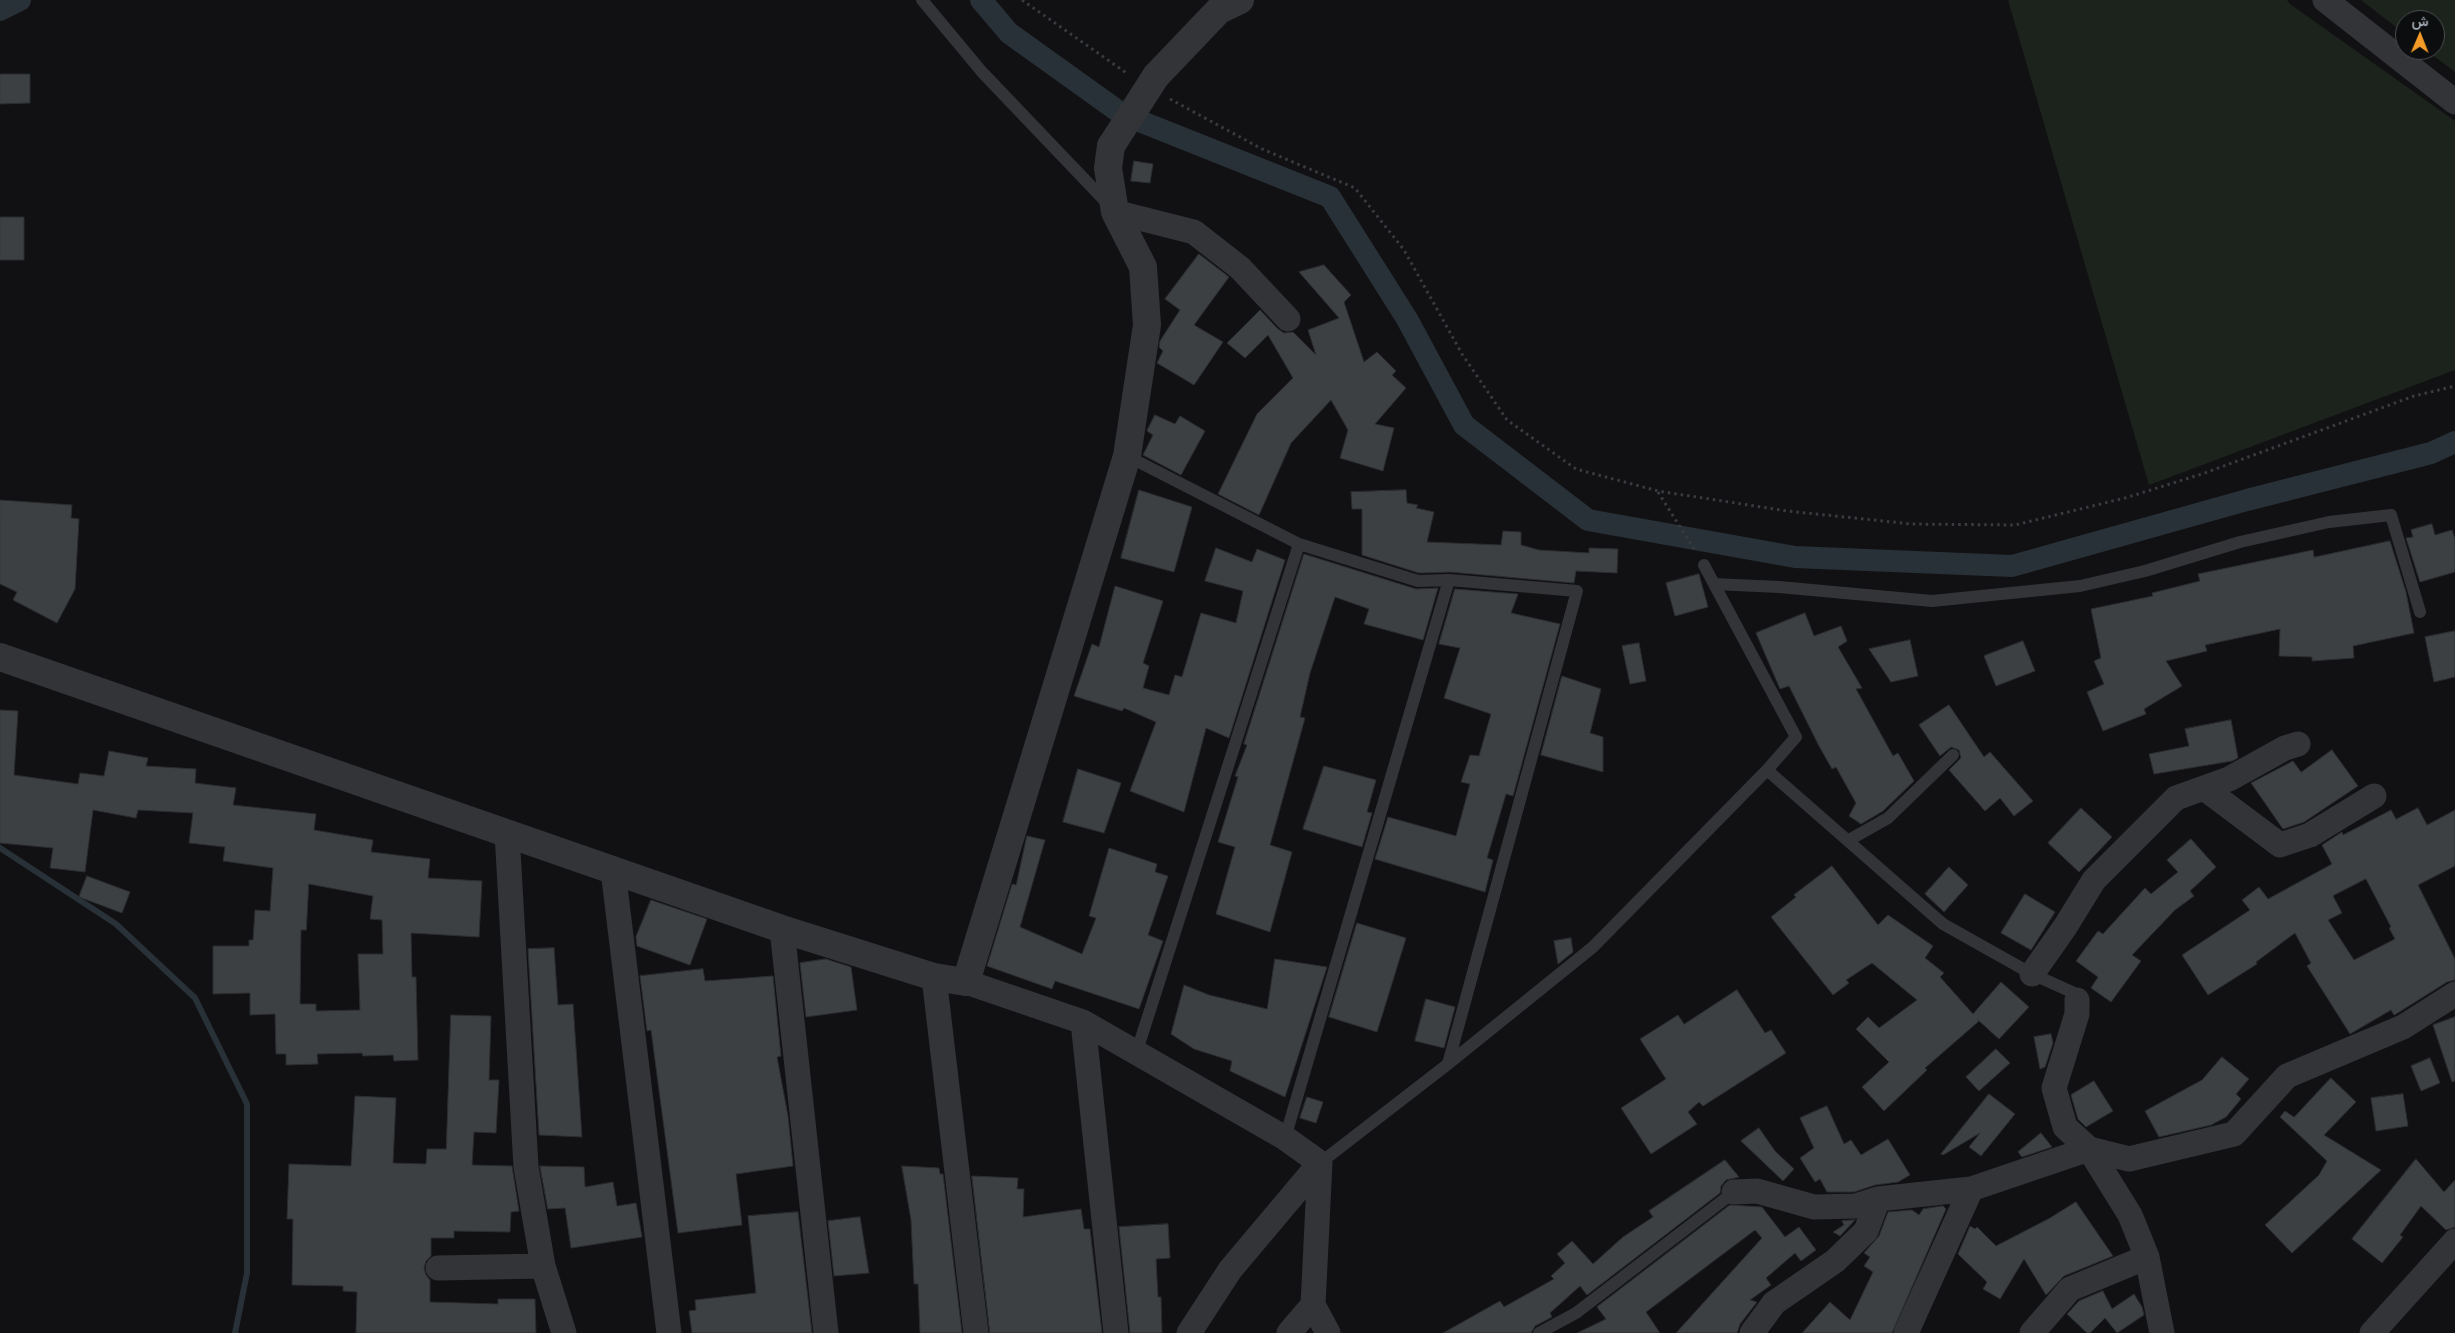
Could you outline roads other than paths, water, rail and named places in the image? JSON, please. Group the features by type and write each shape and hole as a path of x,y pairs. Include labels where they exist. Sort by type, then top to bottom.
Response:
{"street":[{"path":"966,982 1126,456 1147,326 1143,267 1116,212 1108,168 1111,146 1150,82 1219,10 1240,0"},
{"path":"2326,0 2455,102"},
{"path":"1116,212 1194,232 1240,268 1288,319"},
{"path":"0,657 782,929 934,977 966,982 1083,1022 1284,1138 1320,1163"},
{"path":"2032,974 2065,927 2094,880 2176,798 2229,779 2285,748 2298,744"},
{"path":"2204,788 2280,845 2310,835 2374,796"},
{"path":"507,833 526,1167 544,1266 564,1333"},
{"path":"613,870 669,1333"},
{"path":"782,929 826,1333"},
{"path":"934,977 976,1333"},
{"path":"1734,1192 1757,1191 1814,1207 1856,1206 1878,1199 1971,1189 2089,1149 2128,1159 2234,1134 2288,1076 2404,1027 2455,994"},
{"path":"2077,1000 2077,1014 2054,1088 2065,1127 2089,1149 2130,1215 2147,1257 2162,1333"},
{"path":"1083,1022 1116,1333"},
{"path":"1320,1163 1312,1305 1328,1333"},
{"path":"1189,1333 1230,1270 1320,1163"},
{"path":"1906,1333 1971,1189"},
{"path":"1752,1333 1774,1303 1835,1261 1866,1231 1878,1199"},
{"path":"2372,1333 2455,1241"},
{"path":"2032,1333 2070,1289 2147,1257"},
{"path":"438,1268 544,1266"},
{"path":"1289,1333 1312,1305"}],"lane":[{"path":"922,0 982,72 1116,212"},
{"path":"1126,456 1299,544 1418,581 1449,580 1577,591 1448,1064"},
{"path":"1714,584 1779,587 1932,601 2080,586 2145,571 2240,542 2320,524 2391,515 2420,612"},
{"path":"1136,1054 1299,544"},
{"path":"1320,1163 1448,1064 1593,947 1767,770 1796,737 1704,565"},
{"path":"1284,1138 1449,580"},
{"path":"1849,840 1888,818 1953,755"},
{"path":"1767,770 1943,924 2032,974 2072,992 2077,1000"},
{"path":"1539,1333 1576,1313 1734,1192"}],"waterway":[{"path":"0,10 20,0"},
{"path":"981,0 1009,33 1122,114 1330,197 1407,319 1464,425 1588,520 1795,557 2012,566 2247,500 2431,453 2455,442"},
{"path":"0,848 116,924 195,998 247,1104 247,1273 235,1333"}]}
